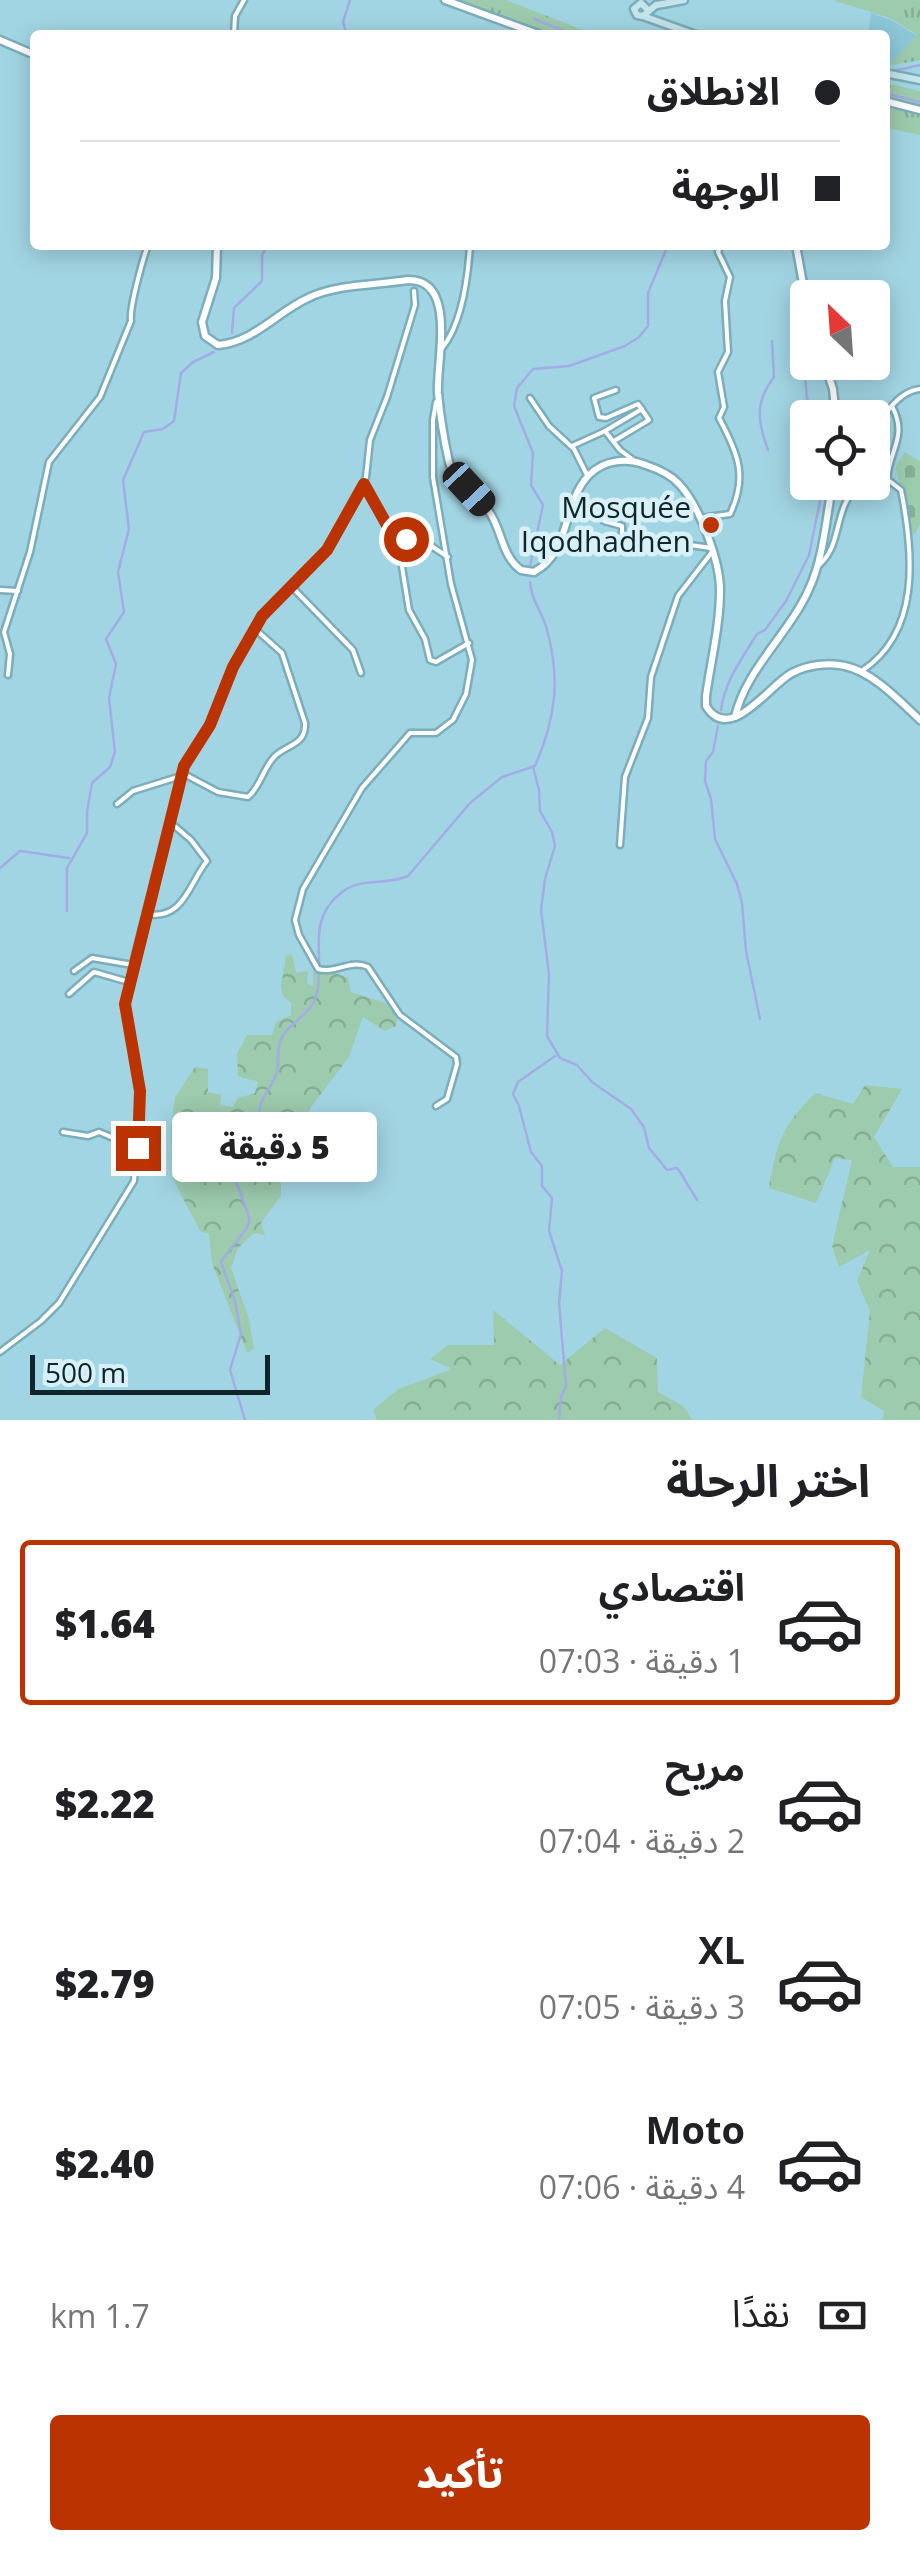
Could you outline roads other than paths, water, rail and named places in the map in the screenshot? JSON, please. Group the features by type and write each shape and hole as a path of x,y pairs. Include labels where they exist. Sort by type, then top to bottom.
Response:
{"main road":[{"path":"683,30 655,19 643,9 684,0"},
{"path":"890,74 920,80"}],"street":[{"path":"234,30 235,16 244,0"},
{"path":"445,0 524,30"},
{"path":"0,40 30,54"},
{"path":"890,103 920,110"},
{"path":"8,674 10,654 4,632 30,552 50,462 100,397 126,336 146,250"},
{"path":"217,250 216,278 202,322 205,336 218,345 253,333 310,296 418,280 430,286 437,298 440,350 432,459 451,584 469,642 471,669 466,694 455,716 436,732 410,733 380,766 350,806 306,882 295,920 299,935 319,969 354,964 368,967 400,1015 454,1054 457,1064 450,1091 446,1101 436,1106"},
{"path":"440,350 456,321 469,272 470,250"},
{"path":"699,518 730,514 741,481 735,451 719,418 724,406 718,372 728,352 725,302 730,272 719,250"},
{"path":"797,250 802,280"},
{"path":"408,280 414,291"},
{"path":"0,1352 59,1303 134,1181 140,1091 125,1011 133,965 182,775 210,725 254,628 266,610 327,550 364,484 370,440 388,397 415,305 418,280"},
{"path":"890,411 899,397 920,388"},
{"path":"614,441 649,420 637,404 598,418 594,398 616,390"},
{"path":"438,392 452,470 489,511 507,553 521,570 534,572 553,558 588,477 610,463 636,462"},
{"path":"530,398 549,426 571,446 588,477"},
{"path":"890,469 900,435 900,422 892,408"},
{"path":"571,446 642,409"},
{"path":"606,431 636,462 676,480 699,518 712,550 720,599 706,706 714,716 722,720 735,718 797,670 834,665 860,672 920,720"},
{"path":"860,672 890,652 903,632 917,590 901,490 890,481"},
{"path":"364,484 397,543 409,610 426,639 431,662 469,642"},
{"path":"735,718 744,692 796,614 817,567 830,500"},
{"path":"817,567 831,550 845,500"},
{"path":"604,521 622,526 624,536 712,550"},
{"path":"397,543 416,536 448,556"},
{"path":"620,845 625,777 648,718 650,678 678,596 712,550"},
{"path":"291,586 353,650 361,673"},
{"path":"0,590 18,591"},
{"path":"117,804 132,791 182,775 198,779 218,792 248,796 257,788 272,759 304,735 305,723 282,654 254,628"},
{"path":"146,914 158,915 180,906 207,860 170,822"},
{"path":"74,971 92,958 133,965"},
{"path":"69,994 94,972 130,982"},
{"path":"63,1132 89,1136 99,1132 138,1148"}],"waterway":[{"path":"345,30 343,22 350,0"},
{"path":"534,19 562,30"},
{"path":"894,71 920,65"},
{"path":"890,94 920,102"},
{"path":"232,333 234,308 262,281 265,250"},
{"path":"530,566 543,505 531,485 533,453 514,406 517,388 533,369 569,366 639,337 648,326 648,293 666,250"},
{"path":"768,450 760,412 774,377 772,341"},
{"path":"67,911 67,868 87,833 92,783 110,767 115,752 109,698 116,664 106,639 124,612 118,572 129,529 123,480 144,432 163,429 174,421 181,373 214,352"},
{"path":"805,380 807,400"},
{"path":"721,710 735,670 757,634 765,630 786,601 809,555 820,500"},
{"path":"245,1420 230,1370 241,1334 235,1301 221,1262 249,1218 230,1153 253,1139 261,1102 277,1072 281,1039 307,1011 317,993 320,927 330,903 349,887 408,876 470,803 502,777 535,766 552,714 555,680 551,645 530,582"},
{"path":"718,726 713,752 706,761 705,781 715,839 742,903 746,951 760,1019"},
{"path":"533,767 540,811 555,846 541,910 549,974 547,1036 560,1058 577,1065 592,1082 631,1109 644,1127 649,1148 667,1170 677,1168 697,1200"},
{"path":"0,868 20,851 69,858"},
{"path":"555,1056 518,1082 513,1094 531,1152 542,1166 542,1186 552,1198 549,1231 562,1271 559,1303 566,1386 559,1420"}],"place":[{"name":"Mosquée Iqodhadhen","path":"711,525"}]}
